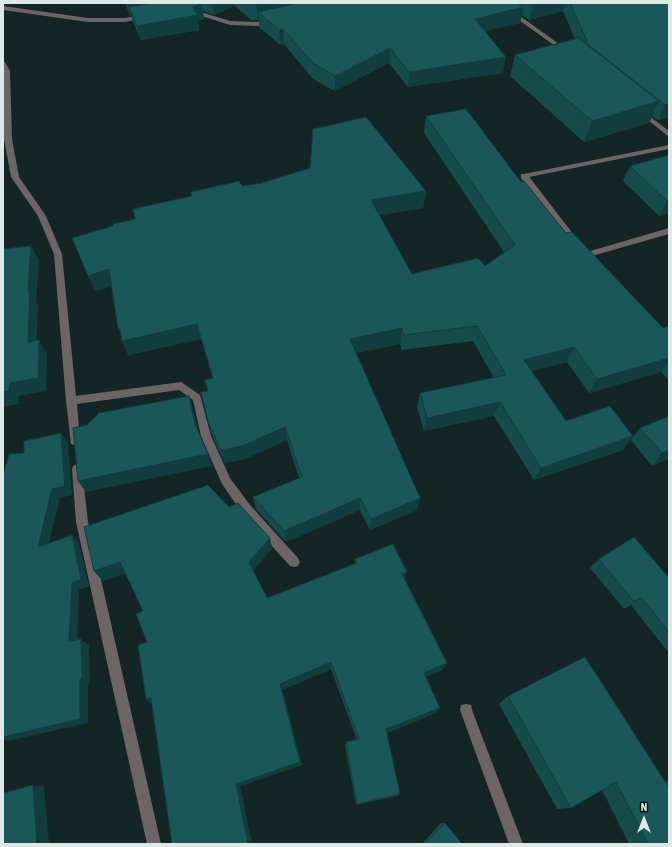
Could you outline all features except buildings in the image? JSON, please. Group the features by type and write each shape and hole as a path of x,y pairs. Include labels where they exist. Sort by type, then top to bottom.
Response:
{"street":[{"path":"498,3 570,54"},
{"path":"3,8 88,20 126,20 156,14"},
{"path":"184,11 211,16 230,23 258,24 280,19"},
{"path":"3,63 7,71 8,140 15,177 42,216 58,254 82,522 154,844"},
{"path":"632,105 669,135"},
{"path":"669,146 524,176 585,255 669,231"},
{"path":"71,401 181,386 196,398 206,436 226,481 246,509 294,562"},
{"path":"466,710 516,844"}]}
